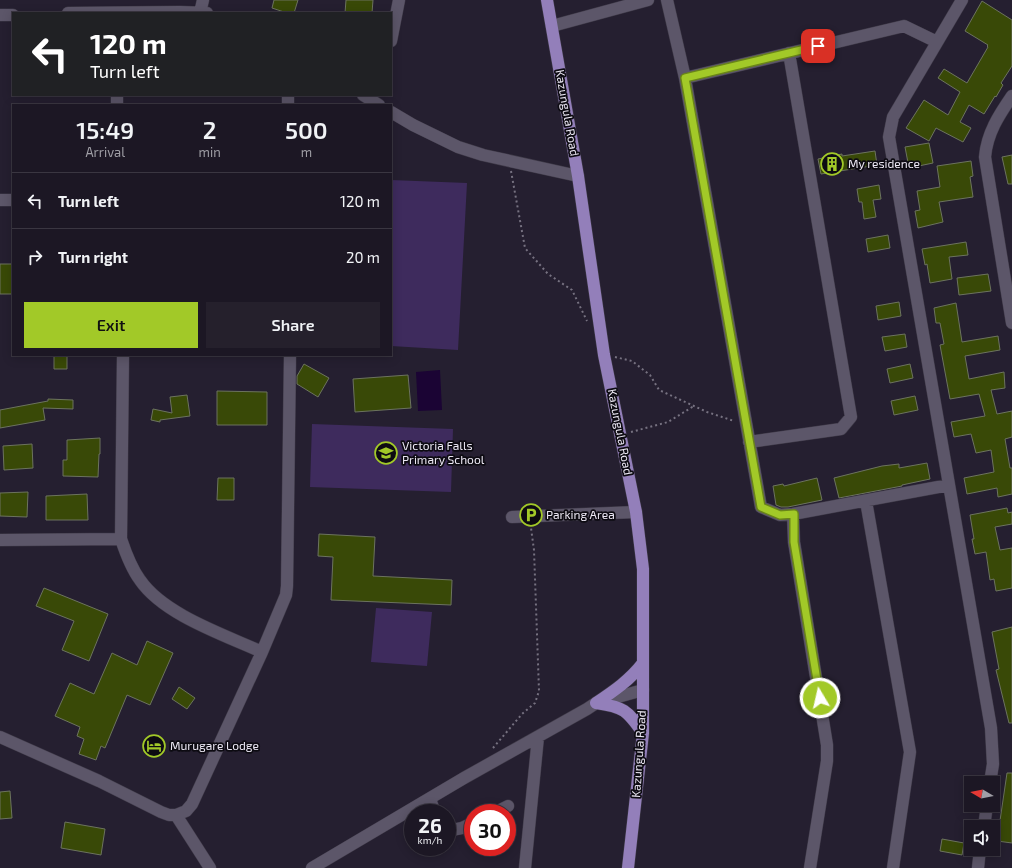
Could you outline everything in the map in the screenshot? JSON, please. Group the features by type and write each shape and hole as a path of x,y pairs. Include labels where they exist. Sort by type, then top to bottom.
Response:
{"main road":[{"name":"Kazungula Road","path":"547,0 578,176 604,354 636,512 643,569 643,733 628,868"},
{"path":"596,703 634,675 643,663"},
{"path":"596,703 615,706 622,709 633,719 643,733"}],"street":[{"path":"200,12 203,0"},
{"path":"392,36 399,0"},
{"path":"552,26 648,0"},
{"path":"667,0 685,78 761,507 780,515 794,514 949,484"},
{"path":"962,0 893,117 889,137 991,728 993,764 991,776"},
{"path":"0,15 12,15"},
{"path":"685,78 904,26 937,42"},
{"path":"749,442 841,429 850,417 789,53"},
{"path":"1012,96 992,129 986,145 985,156 1012,323"},
{"path":"392,113 413,125 458,147 483,155 578,176"},
{"path":"0,200 12,200"},
{"path":"123,356 121,539 131,566 141,582 160,602 184,616 262,652"},
{"path":"0,737 169,815 176,815 186,811 192,804 262,652 282,605 287,586 290,356"},
{"path":"866,501 910,752 893,868"},
{"path":"512,517 636,512"},
{"path":"794,514 794,542 827,745 827,761 810,868"},
{"path":"0,540 121,539"},
{"path":"312,868 504,755 596,703 643,690"},
{"path":"526,868 538,737"},
{"path":"430,798 432,804"},
{"path":"176,815 210,868"},
{"path":"978,868 979,856"}],"path":[{"path":"509,160 525,248 548,274 572,290 588,321"},
{"path":"604,354 632,361 650,375 659,390 707,412 746,425"},
{"path":"620,436 668,422 694,406"},
{"path":"490,753 522,714 536,703 539,691 534,550 530,517"}],"shaded area":[{"path":"392,180 467,183 458,350 392,346"},
{"path":"440,370 442,410 418,411 416,372"},
{"path":"312,424 453,429 451,492 310,487"},
{"path":"376,608 432,612 427,666 371,662"}],"building":[{"path":"274,0 298,0 294,12 284,12 272,8"},
{"path":"346,0 373,0 372,12 345,12"},
{"path":"982,1 1012,20 1012,66 1001,83 1003,85 996,97 995,96 984,114 969,105 960,122 971,128 963,142 936,128 929,141 906,128 924,100 948,115 960,92 938,78 944,69 967,83 988,47 988,45 965,31"},
{"path":"929,143 933,163 909,168 905,147"},
{"path":"875,151 877,165 821,174 818,159 842,154 842,156"},
{"path":"1012,155 1012,184 1008,184 1002,157"},
{"path":"971,161 973,176 970,177 973,197 939,202 943,222 918,228 915,211 920,210 917,191 940,187 937,166"},
{"path":"879,185 881,199 873,200 876,217 864,219 862,202 859,202 857,189"},
{"path":"888,235 890,248 868,252 866,239"},
{"path":"966,242 968,255 949,257 952,279 930,283 927,264 925,265 922,249"},
{"path":"0,264 12,264 12,294 0,294"},
{"path":"988,274 991,291 959,295 957,278"},
{"path":"899,302 901,316 878,320 876,306"},
{"path":"956,303 962,342 998,336 1000,350 965,356 969,379 1004,372 1005,388 991,390 997,414 1012,411 1012,437 1005,439 1010,468 1012,468 1012,494 998,497 997,488 967,494 964,478 994,472 991,450 976,453 971,434 954,437 951,422 985,416 979,394 950,399 940,345 944,344 940,323 936,323 934,308"},
{"path":"905,334 907,347 885,351 882,337"},
{"path":"54,356 67,356 67,369 54,369"},
{"path":"304,364 329,378 318,397 297,384 297,376"},
{"path":"910,364 913,378 890,383 887,369"},
{"path":"408,375 411,408 355,412 353,379"},
{"path":"217,391 267,392 267,425 217,425"},
{"path":"187,395 190,416 160,420 160,422 151,420 153,409 172,413 170,397"},
{"path":"915,396 918,410 894,415 891,401"},
{"path":"48,399 73,400 73,409 43,408 45,420 0,428 0,410 48,401"},
{"path":"100,438 98,477 63,476 63,460 67,460 67,440"},
{"path":"32,444 33,468 4,470 3,446"},
{"path":"927,463 930,479 839,498 834,478 882,466 899,464 899,468"},
{"path":"218,478 234,478 234,500 217,500"},
{"path":"817,478 822,500 788,507 776,505 773,486 783,484 784,486"},
{"path":"28,492 27,517 0,516 0,493"},
{"path":"87,494 88,520 46,520 46,496"},
{"path":"1007,508 1008,513 1012,512 1012,524 995,527 1000,550 1012,548 1012,588 996,591 994,579 990,580 986,552 975,554 970,515"},
{"path":"319,534 375,537 373,576 452,580 451,605 331,600 333,557 318,556"},
{"path":"44,588 108,614 89,661 62,650 74,621 36,606"},
{"path":"1012,627 1012,723 1009,723 996,670 999,669 992,632"},
{"path":"147,641 173,653 150,705 127,695 105,748 101,746 96,760 79,754 84,739 77,736 80,727 55,716 70,683 94,694 112,653 137,665"},
{"path":"179,687 195,698 187,709 172,699"},
{"path":"1007,773 1012,773 1012,843 1000,841 1000,821"},
{"path":"10,791 12,818 0,819 0,792"},
{"path":"65,822 105,829 101,855 61,848"},
{"path":"942,839 964,843 962,855 940,851"}],"place":[{"name":"My residence","path":"832,164"},
{"name":"Victoria Falls Primary School","path":"386,453"},
{"name":"Parking Area","path":"531,515"},
{"name":"Murugare Lodge","path":"154,746"}],"route":[{"path":"818,46 685,78 761,507 780,515 794,514 794,542 820,698"}]}
